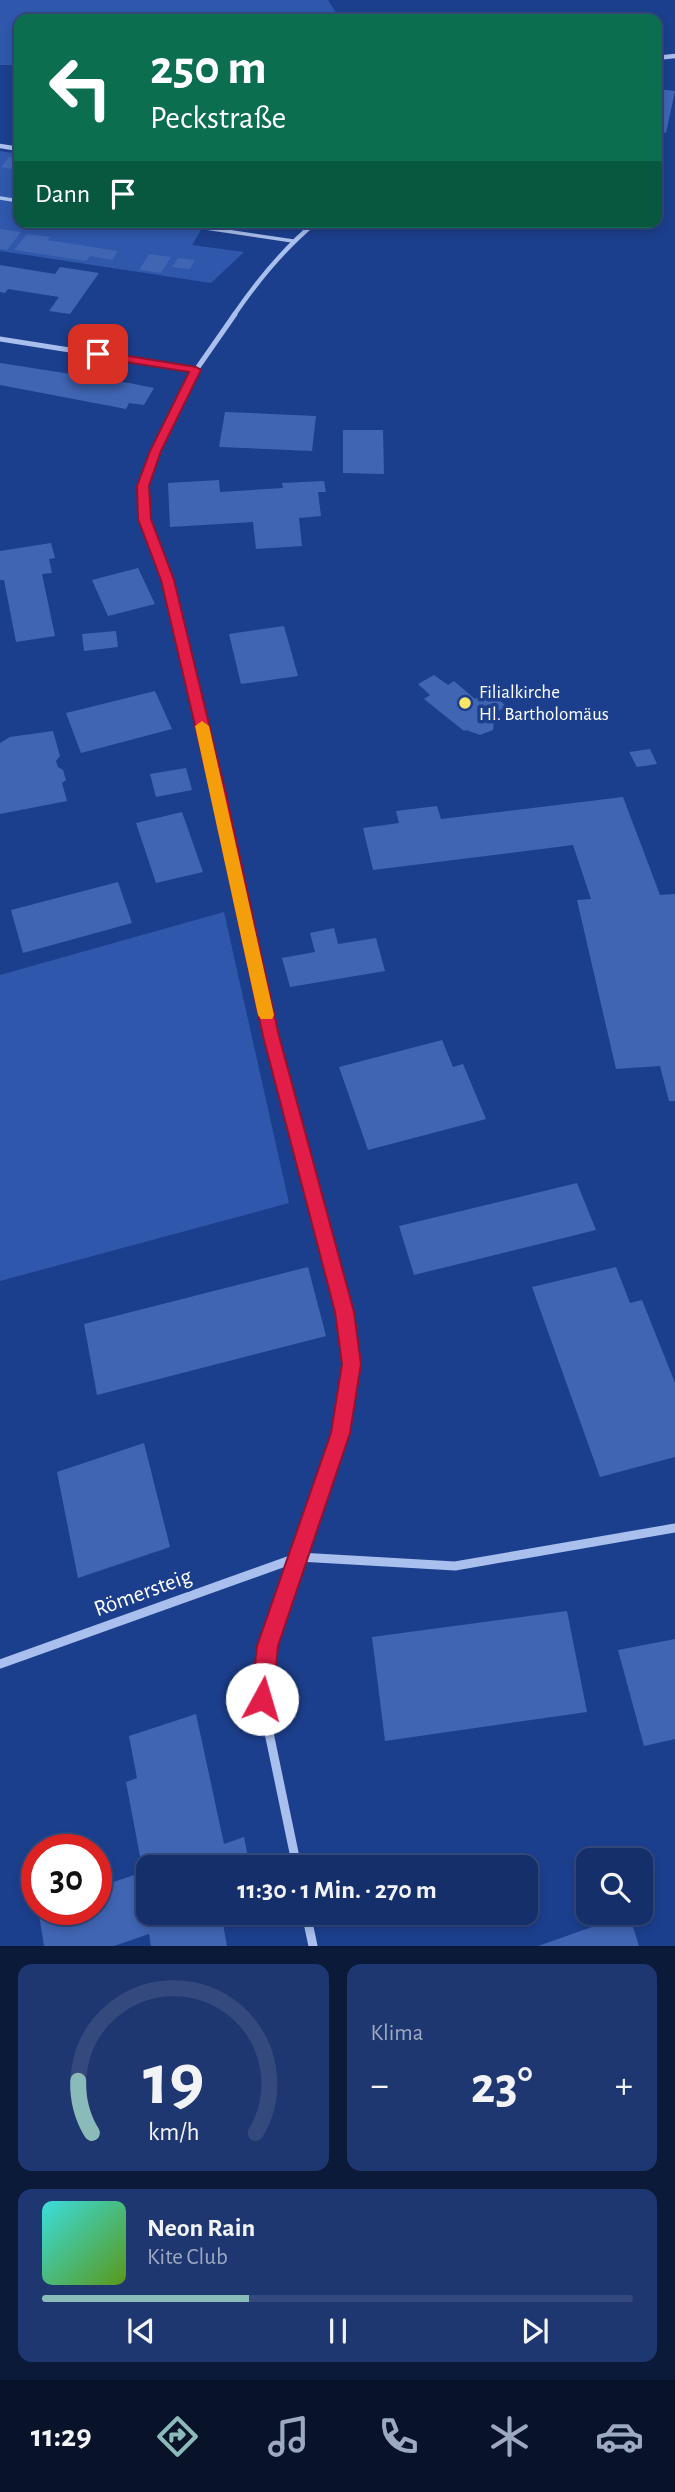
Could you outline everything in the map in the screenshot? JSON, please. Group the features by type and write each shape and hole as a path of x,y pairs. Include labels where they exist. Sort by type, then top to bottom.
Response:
{"street":[{"path":"294,1855 262,1699 268,1646 340,1433 352,1364 345,1312 271,1036 219,794 168,580 145,519 143,486 156,451 196,370 262,275 309,228"},
{"path":"0,338 196,370"},
{"path":"299,1557 455,1566 675,1528"},
{"name":"Römersteig","path":"0,1664 299,1557"},
{"path":"309,1925 313,1946"}],"lane":[{"path":"205,228 293,241"}],"shaded area":[{"path":"0,0 328,0 337,14 14,14 14,65 0,65"},
{"path":"0,151 14,153 14,228 202,228 192,245 244,252 211,283 0,251"},
{"path":"224,912 289,1203 0,1281 0,975"}],"building":[{"path":"662,90 675,91 666,133 662,133"},
{"path":"9,157 14,158 14,169 1,167"},
{"path":"0,229 21,232 7,250 0,249"},
{"path":"27,234 50,237 47,240 118,251 112,260 90,256 86,261 14,250"},
{"path":"149,254 171,257 161,273 139,270"},
{"path":"178,258 195,260 190,269 172,267"},
{"path":"0,265 55,274 60,267 99,273 70,314 49,311 59,297 8,289 5,293 0,292"},
{"path":"0,363 154,388 144,405 129,403 126,409 0,385"},
{"path":"225,412 316,416 312,451 219,447"},
{"path":"343,430 383,430 384,474 343,473"},
{"path":"219,480 220,492 283,488 282,483 324,481 326,492 318,492 321,516 299,518 302,546 256,549 253,522 170,527 168,483"},
{"path":"51,543 55,558 49,559 52,573 42,574 55,636 16,642 4,580 0,580 0,551"},
{"path":"138,568 155,604 108,616 92,580"},
{"path":"284,626 298,676 241,684 229,634"},
{"path":"116,631 118,647 84,651 82,634"},
{"name":"Filialkirche Hl. Bartholomäus","path":"434,675 448,685 454,681 475,699 489,691 506,706 491,716 494,721 493,730 480,735 464,731 424,699 430,695 418,684"},
{"path":"155,691 172,729 81,753 66,713"},
{"path":"53,731 60,756 56,761 66,780 62,783 67,801 0,814 0,743 10,737"},
{"path":"650,749 657,764 637,767 629,752"},
{"path":"186,768 192,790 156,797 150,774"},
{"path":"623,797 660,895 675,894 675,1101 669,1101 660,1066 616,1069 577,900 591,899 573,845 373,870 363,828 399,823 396,811 437,806 441,819"},
{"path":"182,812 203,872 156,883 136,823"},
{"path":"118,882 132,923 23,953 11,910"},
{"path":"334,928 338,944 376,938 385,971 290,987 282,958 315,952 310,933"},
{"path":"442,1040 453,1067 463,1064 486,1119 368,1150 339,1067"},
{"path":"577,1183 596,1230 414,1275 399,1226"},
{"path":"308,1267 326,1336 97,1395 84,1324"},
{"path":"616,1267 630,1303 642,1300 675,1383 675,1457 600,1477 532,1287"},
{"path":"144,1443 170,1547 78,1578 57,1472"},
{"path":"567,1611 587,1712 385,1741 372,1637"},
{"path":"675,1639 675,1739 644,1746 618,1650"},
{"path":"196,1714 224,1844 244,1837 248,1855 140,1855 126,1782 137,1778 129,1736"},
{"path":"136,1874 136,1925 223,1925 227,1946 151,1946 149,1934 114,1946 44,1946 41,1925 112,1925 112,1883"},
{"path":"598,1925 632,1925 639,1946 538,1946"}],"slow traffic":[{"path":"202,726 266,1015"}],"place":[{"name":"Filialkirche Hl. Bartholomäus","path":"465,703"}],"route":[{"path":"98,354 196,370 156,451 143,486 145,519 168,580 219,794 271,1036 345,1312 352,1364 340,1433 268,1646 262,1699"}]}
